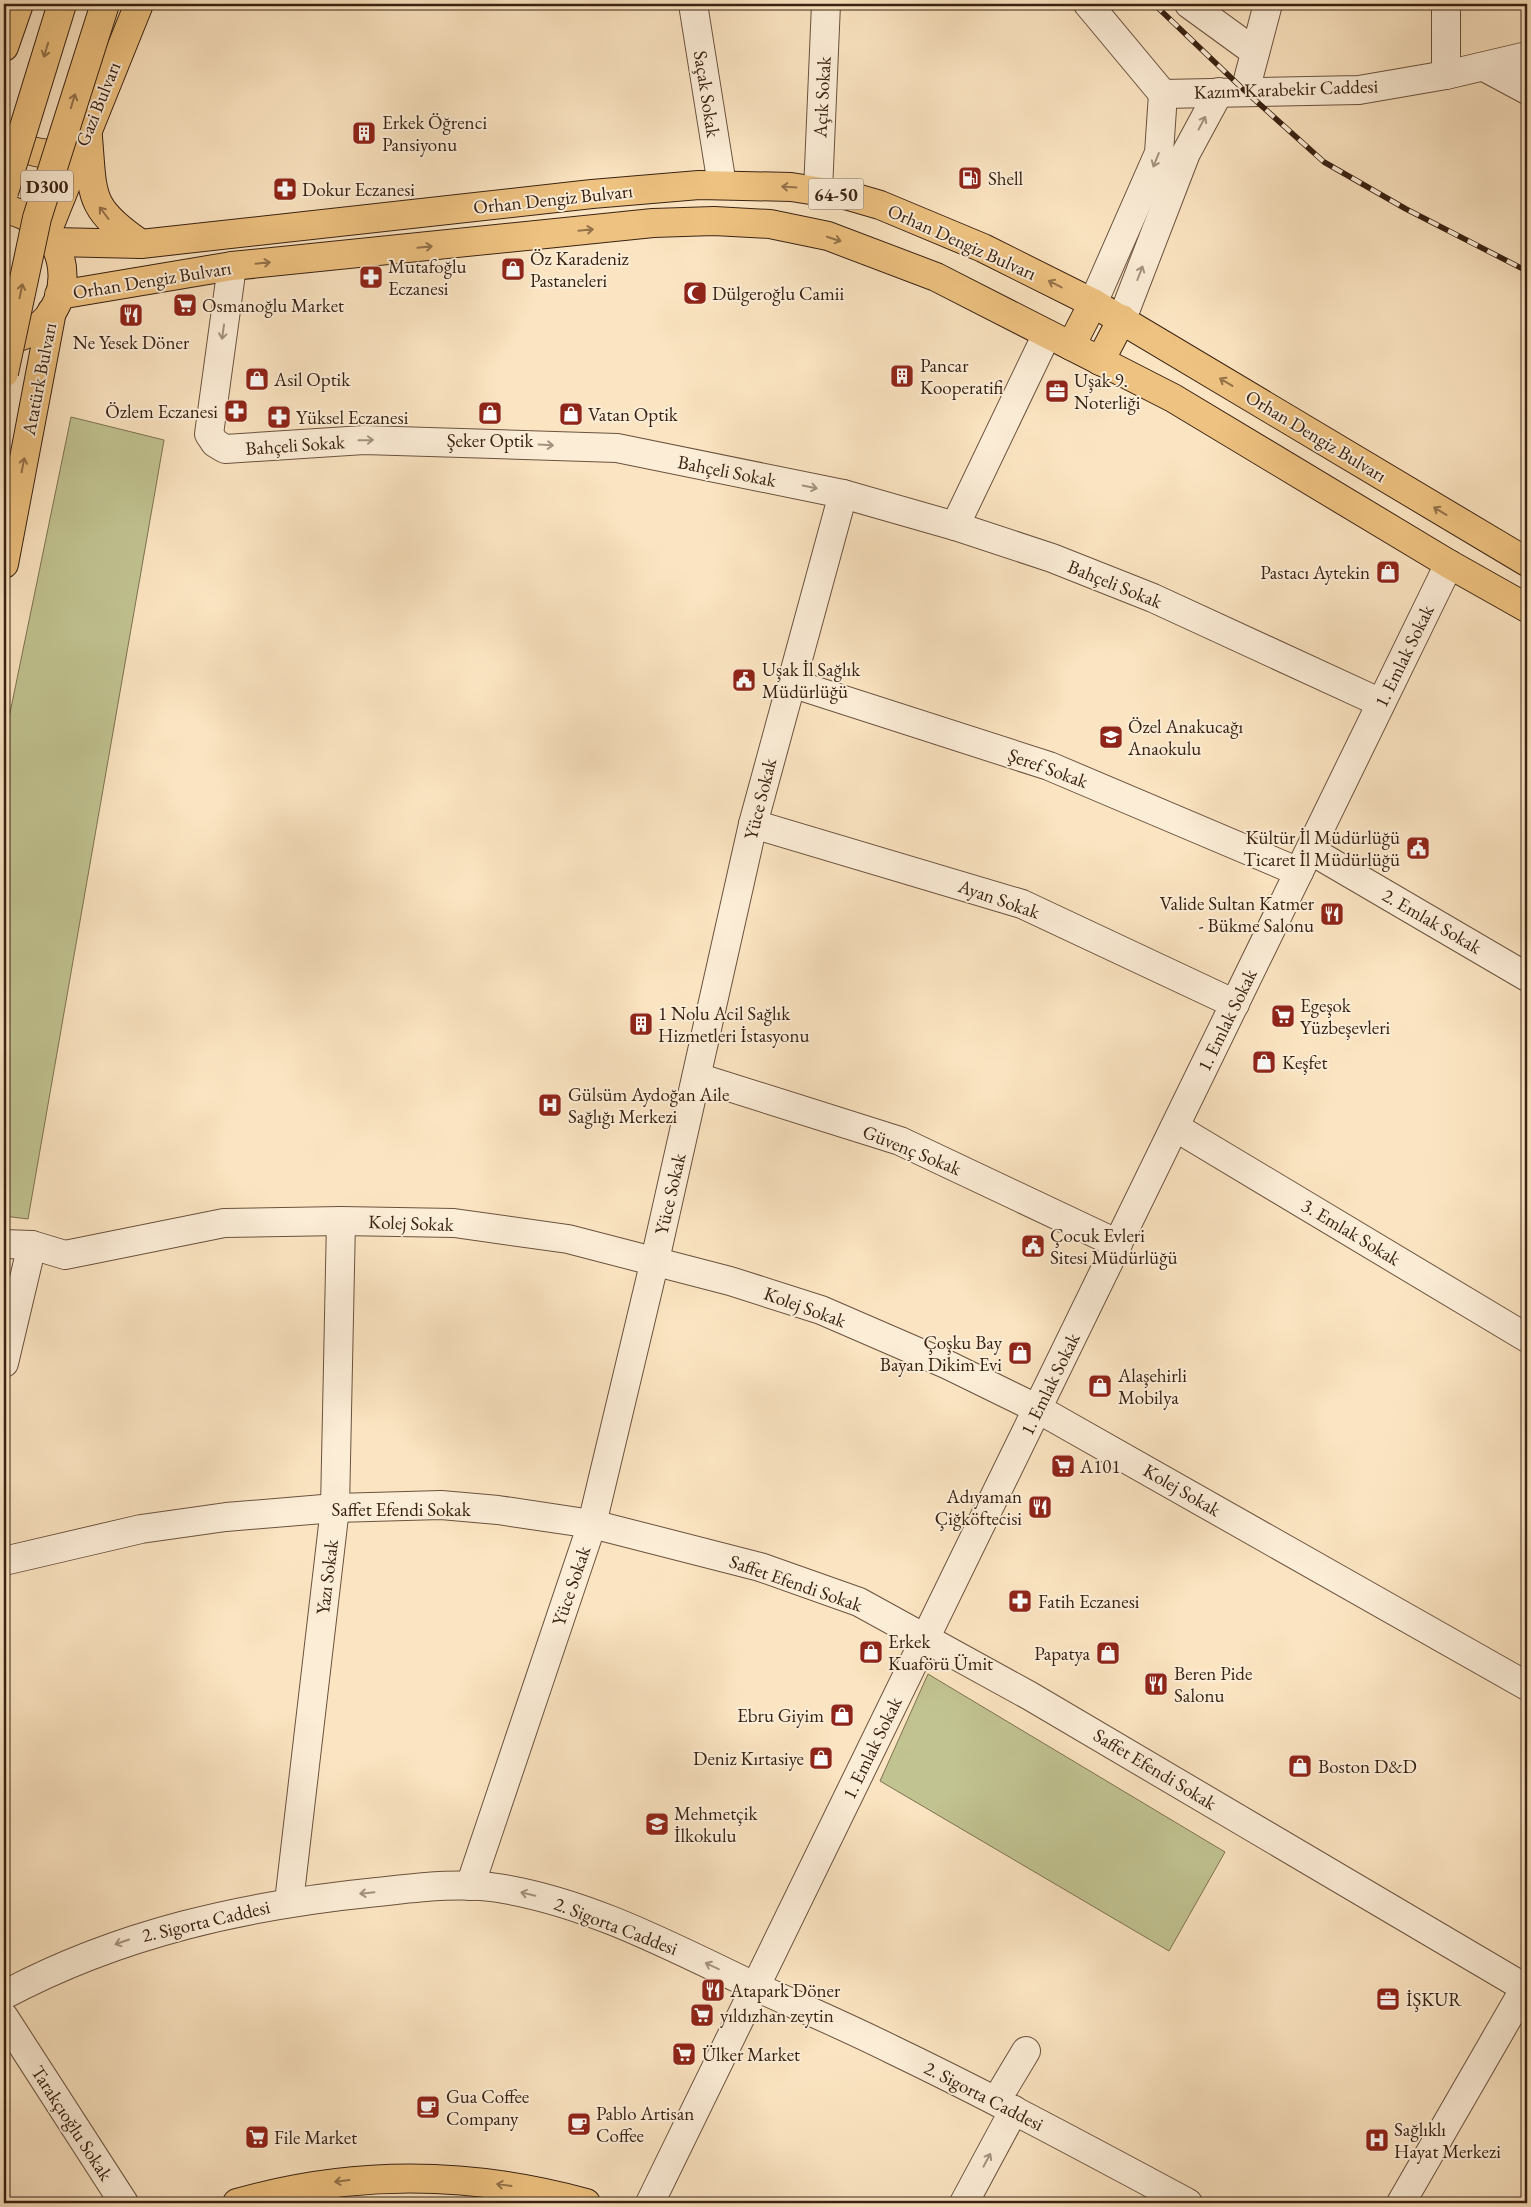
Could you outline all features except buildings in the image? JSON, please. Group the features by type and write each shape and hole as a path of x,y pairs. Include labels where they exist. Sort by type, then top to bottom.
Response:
{"main road":[{"path":"4,47 19,4"},
{"path":"4,192 62,4"},
{"name":"D300","path":"4,373 37,218 105,4"},
{"name":"Gazi Bulvarı","path":"51,237 88,129 138,4"},
{"path":"4,136 30,151 47,153 64,151 88,129"},
{"path":"88,129 92,182 98,205 108,219 141,244"},
{"name":"Orhan Dengiz Bulvarı","path":"51,237 141,244 592,194 722,185 791,187 818,191 880,205 913,218 983,248 1093,303 1527,562"},
{"path":"4,209 28,216 51,237"},
{"name":"Orhan Dengiz Bulvarı","path":"56,303 232,266 653,223 714,221 770,224 828,236 876,252 936,277 1172,398 1449,564 1527,608"},
{"name":"Atatürk Bulvarı","path":"4,564 62,268 51,237"},
{"path":"4,340 32,330 56,303"},
{"path":"1071,346 1093,303"},
{"path":"1100,360 1122,319"},
{"path":"1449,564 1469,528"},
{"path":"237,2203 318,2184 390,2177 430,2177 510,2185 586,2203"}],"street":[{"path":"126,36 150,4"},
{"name":"Saçak Sokak","path":"690,4 722,185"},
{"name":"Açık Sokak","path":"818,191 826,4"},
{"path":"1088,4 1163,94 1159,153 1093,303"},
{"path":"1189,4 1255,52"},
{"path":"1122,319 1186,153 1232,92 1255,52 1268,4"},
{"path":"1446,4 1446,75"},
{"name":"Kazım Karabekir Caddesi","path":"1163,94 1359,90 1446,75 1527,56"},
{"path":"1484,67 1527,90"},
{"name":"Bahçeli Sokak","path":"232,266 209,434 215,443 225,449 364,440 617,448 843,494 955,526 1052,558 1153,598 1381,703"},
{"path":"955,526 1047,334"},
{"name":"Yüce Sokak","path":"470,1886 592,1524 656,1260 753,824 843,494"},
{"name":"1. Emlak Sokak","path":"650,2203 1449,564"},
{"name":"Şeref Sokak","path":"791,683 1049,766 1304,861"},
{"name":"Ayan Sokak","path":"753,824 1022,904 1235,1004"},
{"name":"2. Emlak Sokak","path":"1304,861 1527,976"},
{"name":"Güvenç Sokak","path":"697,1077 900,1141 1118,1244"},
{"name":"3. Emlak Sokak","path":"1175,1127 1527,1338"},
{"name":"Kolej Sokak","path":"4,1244 32,1245 65,1255 224,1223 341,1221 454,1223 568,1238 656,1260 821,1310 948,1365 1038,1409 1527,1686"},
{"name":"Yazı Sokak","path":"289,1902 335,1508 341,1221"},
{"path":"4,1363 32,1245"},
{"name":"Saffet Efendi Sokak","path":"4,1561 141,1529 226,1517 335,1508 441,1505 498,1510 592,1524 769,1570 859,1602 925,1640 1030,1696 1526,1988"},
{"name":"2. Sigorta Caddesi","path":"4,1995 70,1962 123,1942 193,1921 289,1902 418,1888 496,1887 531,1895 600,1916 756,1986 892,2049 1005,2106 1188,2203"},
{"path":"1401,2203 1526,1988"},
{"name":"Tarakçıoğlu Sokak","path":"4,2017 124,2203"},
{"path":"964,2203 1026,2051"}],"green space":[{"path":"71,417 164,440 28,1219 4,1216 4,742"},
{"path":"928,1674 1225,1852 1169,1951 880,1781"}],"railway":[{"path":"1154,4 1245,91 1324,162 1406,209 1527,271"}],"place":[{"name":"Erkek Öğrenci Pansiyonu","path":"364,133"},
{"name":"Shell","path":"970,178"},
{"name":"Dokur Eczanesi","path":"285,189"},
{"name":"Öz Karadeniz Pastaneleri","path":"513,269"},
{"name":"Mutafoğlu Eczanesi","path":"371,277"},
{"name":"Dülgeroğlu Camii","path":"695,293"},
{"name":"Osmanoğlu Market","path":"185,305"},
{"name":"Ne Yesek Döner","path":"131,315"},
{"name":"Pancar Kooperatifi","path":"902,376"},
{"name":"Asil Optik","path":"257,379"},
{"name":"Uşak 9. Noterliği","path":"1057,391"},
{"name":"Özlem Eczanesi","path":"236,411"},
{"name":"Şeker Optik","path":"490,413"},
{"name":"Vatan Optik","path":"571,414"},
{"name":"Yüksel Eczanesi","path":"279,417"},
{"name":"Pastacı Aytekin","path":"1388,572"},
{"name":"Uşak İl Sağlık Müdürlüğü","path":"744,680"},
{"name":"Özel Anakucağı Anaokulu","path":"1111,737"},
{"name":"Kültür İl Müdürlüğü Ticaret İl Müdürlüğü","path":"1418,848"},
{"name":"Valide Sultan Katmer - Bükme Salonu","path":"1332,914"},
{"name":"Egeşok Yüzbeşevleri","path":"1283,1016"},
{"name":"1 Nolu Acil Sağlık Hizmetleri İstasyonu","path":"641,1024"},
{"name":"Keşfet","path":"1264,1062"},
{"name":"Gülsüm Aydoğan Aile Sağlığı Merkezi","path":"550,1105"},
{"name":"Çocuk Evleri Sitesi Müdürlüğü","path":"1033,1246"},
{"name":"Çoşku Bay Bayan Dikim Evi","path":"1020,1353"},
{"name":"Alaşehirli Mobilya","path":"1100,1386"},
{"name":"A101","path":"1063,1466"},
{"name":"Adıyaman Çiğköftecisi","path":"1040,1507"},
{"name":"Fatih Eczanesi","path":"1020,1601"},
{"name":"Erkek Kuaförü Ümit","path":"871,1652"},
{"name":"Papatya","path":"1108,1653"},
{"name":"Beren Pide Salonu","path":"1156,1684"},
{"name":"Ebru Giyim","path":"842,1715"},
{"name":"Deniz Kırtasiye","path":"821,1758"},
{"name":"Boston D&D","path":"1300,1766"},
{"name":"Mehmetçik İlkokulu","path":"657,1824"},
{"name":"Atapark Döner","path":"713,1990"},
{"name":"İŞKUR","path":"1388,1999"},
{"name":"yıldızhan zeytin","path":"702,2015"},
{"name":"Ülker Market","path":"684,2054"},
{"name":"Gua Coffee Company","path":"428,2107"},
{"name":"Pablo Artisan Coffee","path":"579,2124"},
{"name":"File Market","path":"257,2137"},
{"name":"Sağlıklı Hayat Merkezi","path":"1377,2140"}]}
